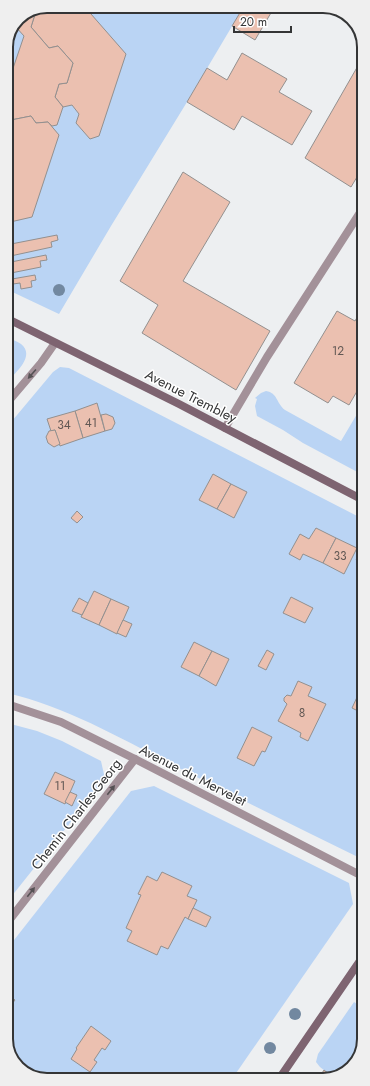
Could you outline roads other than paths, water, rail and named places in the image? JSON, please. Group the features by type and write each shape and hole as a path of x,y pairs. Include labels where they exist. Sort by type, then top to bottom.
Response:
{"street":[{"path":"226,428 267,357 357,217"},
{"name":"Avenue Trembley","path":"13,322 226,428 357,497"},
{"path":"13,395 41,363 55,343"},
{"name":"Avenue du Mervelet","path":"13,706 61,722 357,873"},
{"name":"Chemin Charles-Georg","path":"13,915 135,759"},
{"path":"283,1073 357,965"}]}
